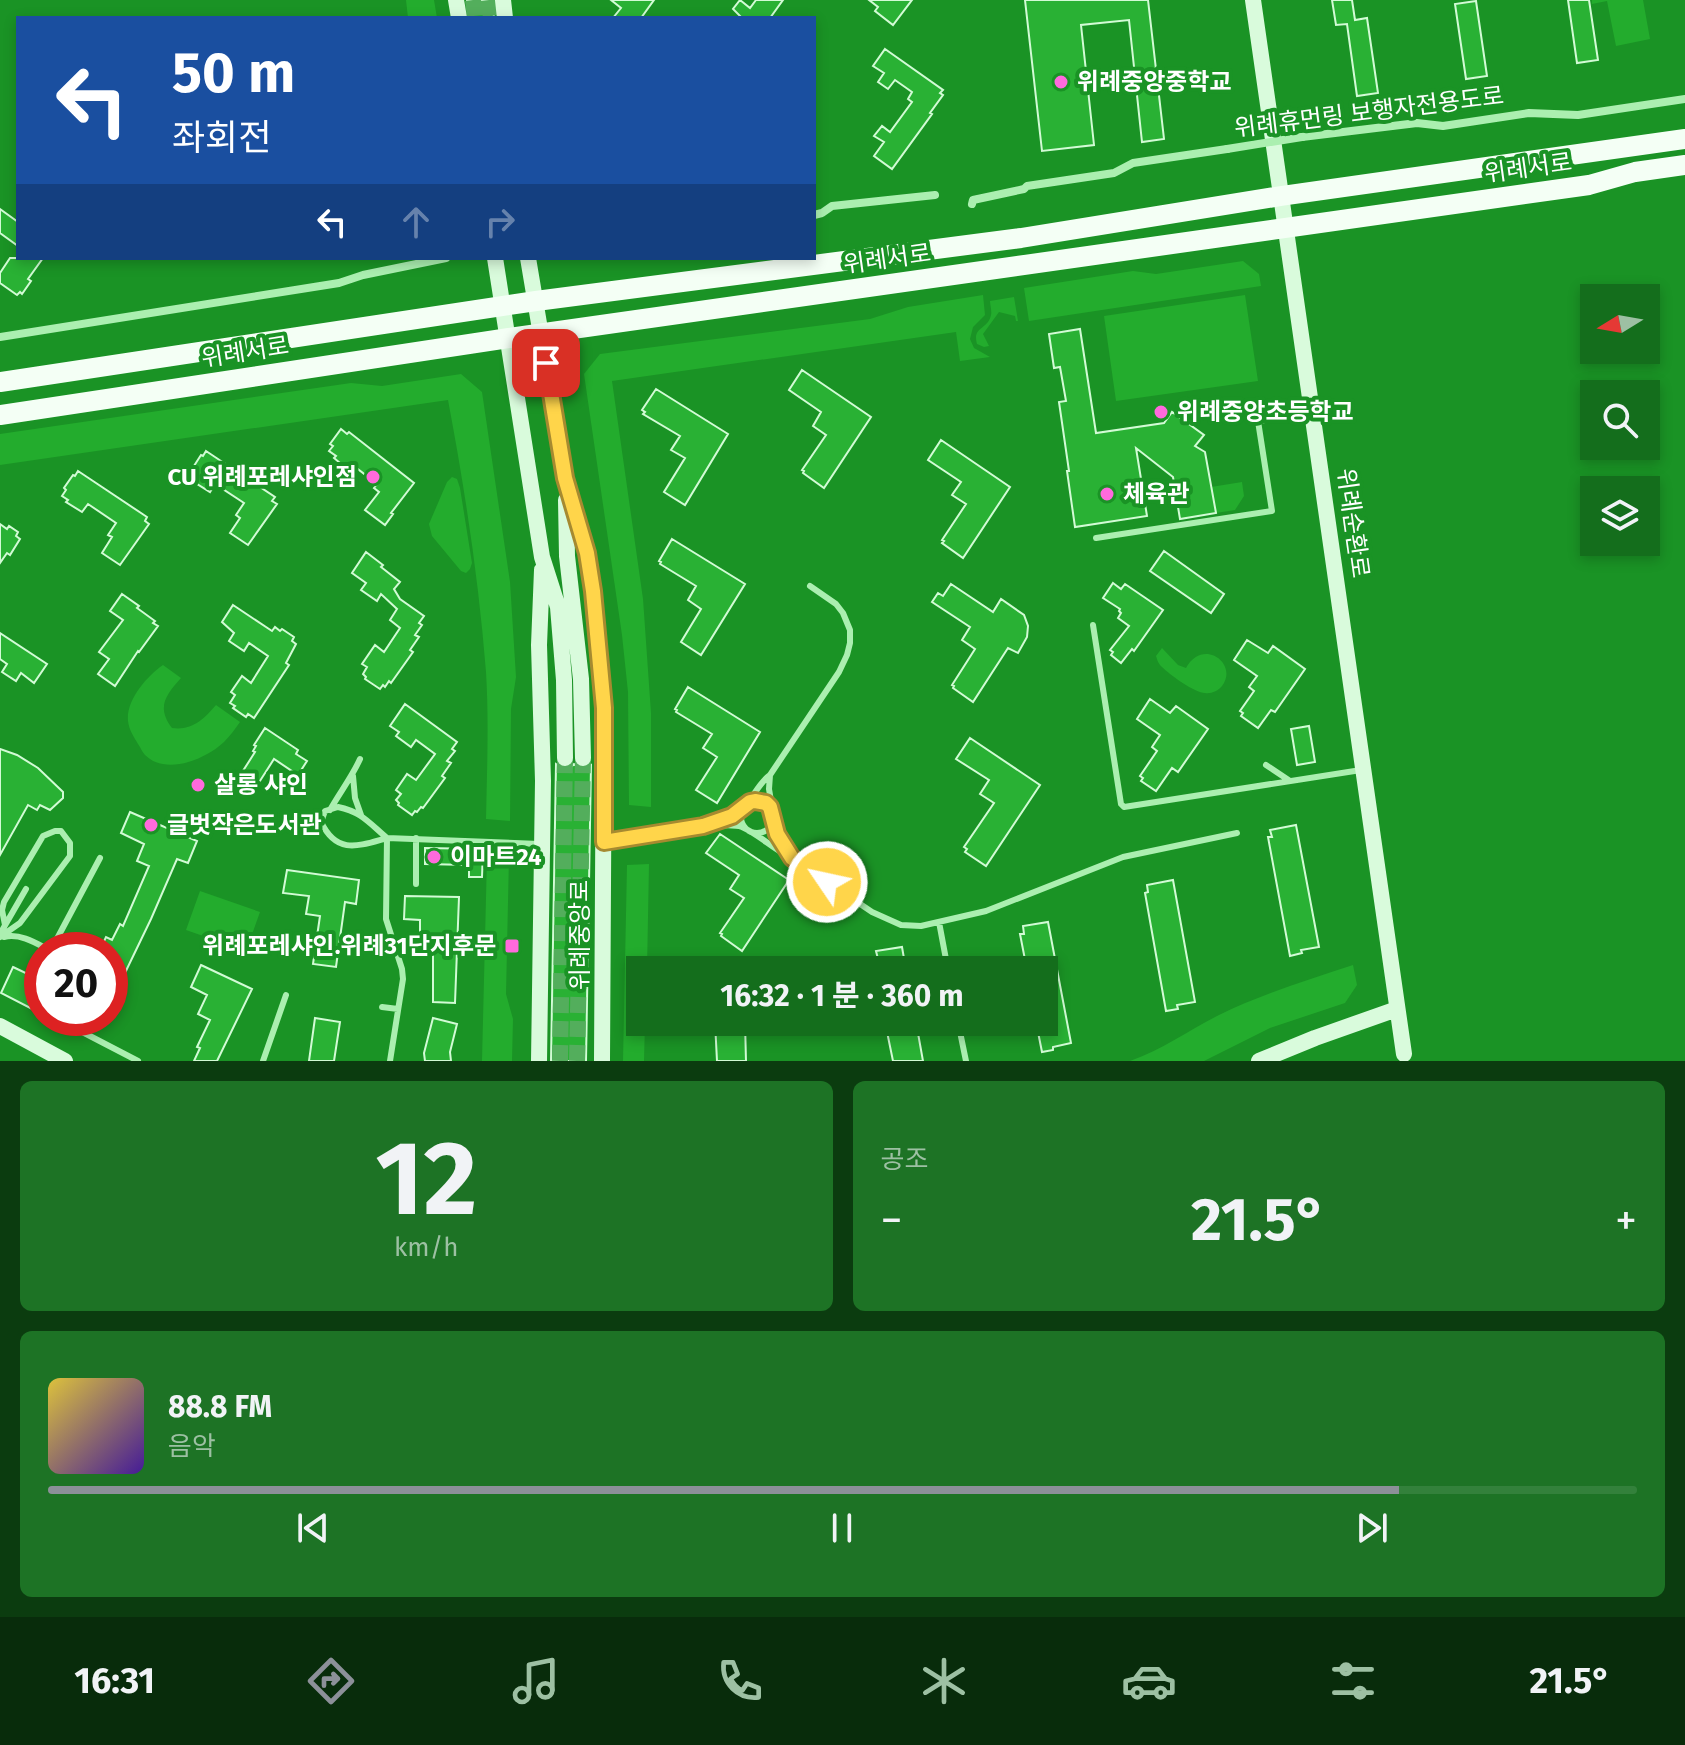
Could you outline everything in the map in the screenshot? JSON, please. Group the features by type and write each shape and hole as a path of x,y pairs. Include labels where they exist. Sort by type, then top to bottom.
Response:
{"main road":[{"name":"위례순환로","path":"1253,0 1404,1054"},
{"name":"위례서로","path":"0,382 536,301 1021,238 1281,196 1685,139"},
{"name":"위례서로","path":"0,415 509,338 1589,185 1635,172 1685,165"},
{"name":"위례중앙로","path":"495,260 542,557 558,607 564,680 565,758"},
{"name":"위례중앙로","path":"503,307 504,260"},
{"name":"위례중앙로","path":"528,260 565,478 587,553 599,645 604,708 602,1061"},
{"name":"위례중앙로","path":"536,260 536,301"},
{"name":"위례중앙로","path":"565,478 567,556 581,679 583,758"},
{"name":"위례중앙로","path":"539,1061 543,751 539,645 542,557"},
{"path":"1259,1061 1397,1009"},
{"path":"0,1026 65,1061"}],"street":[{"name":"위례휴먼링 보행자전용도로","path":"972,204 973,200 1027,186 1114,173 1133,163 1302,137 1417,123 1443,126 1529,113 1578,115 1685,99"},
{"path":"816,214 832,206 935,195"},
{"path":"0,337 339,283 434,260"}],"lane":[{"path":"1096,538 1272,511 1258,421 1312,413"},
{"path":"810,586 836,604 843,613 850,630 849,649 839,672 770,775 762,781 742,810 741,820 751,832 779,853 792,858 882,918 921,926 986,911 1123,857 1237,833"},
{"path":"1093,625 1121,804 1124,807 1364,770"},
{"path":"330,810 345,783 353,776 360,759"},
{"path":"1266,765 1290,781"},
{"path":"703,826 737,825 751,832 762,833 770,827 773,817 770,775"},
{"path":"353,776 355,798 361,815"},
{"path":"604,842 703,826 761,801 772,812 777,834 792,858"},
{"path":"390,1061 402,969 386,919 387,838 353,810 338,807 325,811 321,822 327,833 333,840 345,845 360,846 387,838 542,844"},
{"path":"61,831 70,843 70,856 20,923 0,937 4,902 43,836 61,831"},
{"path":"416,838 416,884"},
{"path":"60,932 100,858"},
{"path":"2,924 26,889"},
{"path":"939,922 945,956"},
{"path":"0,937 10,935 24,938"},
{"path":"263,1061 286,995"},
{"path":"382,1007 398,1009"},
{"path":"90,1036 138,1061"},
{"path":"961,1036 966,1061"}],"green space":[{"path":"406,0 434,0 437,16 408,16"},
{"path":"1592,0 1643,0 1650,39 1616,46 1607,1 1592,4"},
{"path":"1243,261 1259,274 1261,286 1029,321 1024,288 1133,271 1156,274"},
{"path":"983,295 985,315 973,327 970,339 974,348 990,357 960,361 956,332 612,381 643,599 651,713 651,807 629,805 628,692 584,374 600,354 870,319 908,307"},
{"path":"1245,295 1258,381 1116,401 1104,316"},
{"path":"1014,297 1018,321 1015,316 999,312 983,334 989,346 977,344 978,331 991,315 990,301"},
{"path":"461,374 482,392 510,582 516,677 511,709 510,821 486,819 487,709 483,638 471,536 448,400 0,465 0,434 351,383 382,386"},
{"path":"452,477 457,479 460,488 472,563 466,573 432,536 429,524"},
{"path":"1242,482 1244,496 1235,510 1216,513 1211,487"},
{"path":"1162,648 1178,665 1186,668 1201,655 1217,657 1226,670 1222,686 1207,693 1183,683 1159,663 1156,656"},
{"path":"163,665 181,678 171,690 164,707 172,728 192,726 216,705 240,722 216,748 186,763 164,764 145,755 129,724 128,713 134,697 150,675"},
{"path":"509,856 506,994 513,1019 512,1061 482,1061 487,857"},
{"path":"649,864 647,956 626,956 626,1036 645,1036 644,1061 623,1061 627,865"},
{"path":"200,891 260,912 246,951 186,930"},
{"path":"1353,965 1357,985 1345,1003 1270,1028 1204,1061 1130,1061 1235,1007"}],"building":[{"path":"467,0 492,0 494,16 470,16"},
{"path":"611,0 654,0 642,16 615,16 621,8"},
{"path":"740,0 750,8 756,0 783,0 771,16 740,16 733,9"},
{"path":"869,0 912,0 893,25 875,11 878,7"},
{"name":"위례중앙중학교","path":"1025,0 1148,0 1164,139 1142,142 1129,20 1081,25 1094,145 1042,151"},
{"path":"1332,0 1352,0 1355,20 1367,18 1378,93 1357,96 1347,24 1336,25"},
{"path":"1568,0 1589,0 1598,60 1577,63"},
{"path":"1476,1 1487,76 1466,79 1455,4"},
{"path":"885,49 943,90 932,114 892,169 874,156 884,142 874,136 882,126 890,132 912,102 908,99 912,92 895,80 888,89 878,82 884,73 873,66"},
{"path":"0,209 16,221 16,245 0,233"},
{"path":"10,258 42,260 22,294 17,295 0,283 0,273"},
{"path":"1080,329 1096,433 1164,423 1172,412 1204,435 1195,446 1205,452 1216,513 1180,519 1173,477 1136,448 1147,516 1075,527 1059,402 1066,401 1060,367 1054,368 1049,334"},
{"path":"802,370 871,417 824,488 802,470 826,435 813,426 821,412 789,390"},
{"path":"656,389 728,434 685,505 664,492 685,458 671,450 680,436 643,414 645,412 642,410"},
{"path":"341,429 414,483 385,525 365,510 379,492 374,488 377,484 350,463 346,468 329,451 333,446 330,444"},
{"path":"941,440 1010,487 963,558 942,543 966,504 952,495 961,482 928,460"},
{"path":"206,451 275,497 272,501 277,504 248,545 230,533 240,518 236,515 244,503 215,484 210,492 190,477 192,469"},
{"path":"78,471 147,517 145,521 149,524 120,565 102,553 116,523 88,504 82,512 62,496 66,490 64,488"},
{"path":"0,524 18,532 16,536 20,539 10,555 7,553 0,563"},
{"path":"672,539 745,584 701,655 681,642 701,609 688,600 696,586 659,561"},
{"path":"1164,551 1224,594 1211,613 1150,571"},
{"path":"366,552 400,582 394,589 400,599 424,616 415,635 419,637 410,650 413,652 391,683 389,681 380,689 365,679 363,674 367,667 362,664 375,645 384,652 400,628 390,620 397,609 381,594 377,601 361,590 366,583 352,573"},
{"path":"1113,583 1121,589 1125,584 1163,610 1134,651 1132,649 1121,663 1111,655 1113,652 1110,650 1129,626 1118,618 1120,609 1103,598"},
{"path":"951,584 993,612 1001,599 1024,615 1028,626 1027,637 1018,653 1008,648 973,702 952,685 975,649 962,640 970,627 932,602 938,593 943,596"},
{"path":"122,594 158,626 115,686 98,674 109,659 99,652 123,620 110,611"},
{"path":"233,605 272,631 275,627 280,631 282,629 294,637 292,641 296,644 286,663 289,665 254,718 248,714 246,717 233,708 235,706 230,703 235,695 231,692 242,676 251,683 268,656 249,643 244,651 229,641 234,633 222,622"},
{"path":"0,633 47,664 34,683 21,673 16,681 2,672 7,664 0,659"},
{"path":"1247,640 1268,653 1273,646 1305,669 1275,712 1271,710 1258,728 1241,716 1243,713 1240,711 1254,691 1249,687 1257,676 1234,660"},
{"path":"688,687 760,732 717,803 696,790 717,757 703,748 712,734 675,709"},
{"path":"1150,699 1170,713 1176,706 1208,729 1178,772 1172,768 1156,791 1141,781 1143,778 1140,776 1157,751 1152,747 1160,735 1137,719"},
{"path":"405,704 457,742 452,749 455,751 447,761 451,763 442,776 445,778 423,808 412,815 398,805 396,800 401,794 396,790 407,774 416,780 435,754 416,740 411,747 396,736 399,732 390,726"},
{"path":"1309,726 1315,762 1297,765 1291,729"},
{"path":"265,728 298,750 296,754 307,761 298,775 274,759 258,784 241,774"},
{"path":"970,738 1040,785 986,866 965,852 967,849 964,847 994,803 980,794 989,780 956,759"},
{"path":"0,749 38,768 63,792 63,798 50,810 40,805 37,810 28,805 0,855"},
{"path":"556,764 564,769 574,764 582,769 591,765 586,1061 551,1061"},
{"path":"130,812 197,841 188,863 177,859 128,967 128,932 116,932 120,924 123,926 149,866 137,861 144,844 121,833"},
{"path":"1296,825 1319,947 1301,950 1302,953 1290,956 1268,837 1272,837 1270,830"},
{"path":"720,834 789,880 742,951 720,933 744,898 730,889 739,875 706,853"},
{"path":"425,848 483,849 482,877 469,877 469,865 425,864"},
{"path":"287,870 359,880 356,904 345,902 336,967 313,964 320,916 306,914 309,896 283,893"},
{"path":"1173,880 1195,1002 1177,1005 1178,1009 1166,1011 1145,893 1148,892 1147,885"},
{"path":"405,896 459,897 455,1003 433,1002 433,945 420,944 420,920 404,919"},
{"path":"1048,922 1054,956 1024,956 1020,934 1024,934 1023,926"},
{"path":"902,947 904,956 877,956 876,951"},
{"path":"201,965 252,989 217,1061 194,1061 210,1020 198,1014 207,995 191,987"},
{"path":"13,967 24,972 24,1005 1,993"},
{"path":"1058,975 1071,1043 1042,1052 1039,1036 1058,1036"},
{"path":"315,1018 340,1022 334,1061 309,1061"},
{"path":"433,1018 457,1024 450,1052 451,1061 425,1061 424,1053"},
{"path":"716,1036 745,1036 746,1061 717,1061"},
{"path":"888,1036 919,1036 923,1061 893,1061"}],"tunnel":[{"path":"473,0 475,16"},
{"path":"489,0 491,16"},
{"path":"560,1061 565,758"},
{"path":"577,1061 583,758"}],"place":[{"name":"위례중앙중학교","path":"1061,82"},
{"name":"위례중앙초등학교","path":"1161,412"},
{"name":"CU 위례포레샤인점","path":"373,477"},
{"name":"체육관","path":"1107,494"},
{"name":"살롱 샤인","path":"198,785"},
{"name":"글벗작은도서관","path":"151,825"},
{"name":"이마트24","path":"434,857"},
{"name":"위례포레샤인.위례31단지후문","path":"512,946"}],"route":[{"path":"546,363 565,478 587,553 593,591 604,708 604,842 703,826 738,813 750,802 761,801 770,807 777,834 792,858 827,882"}]}
